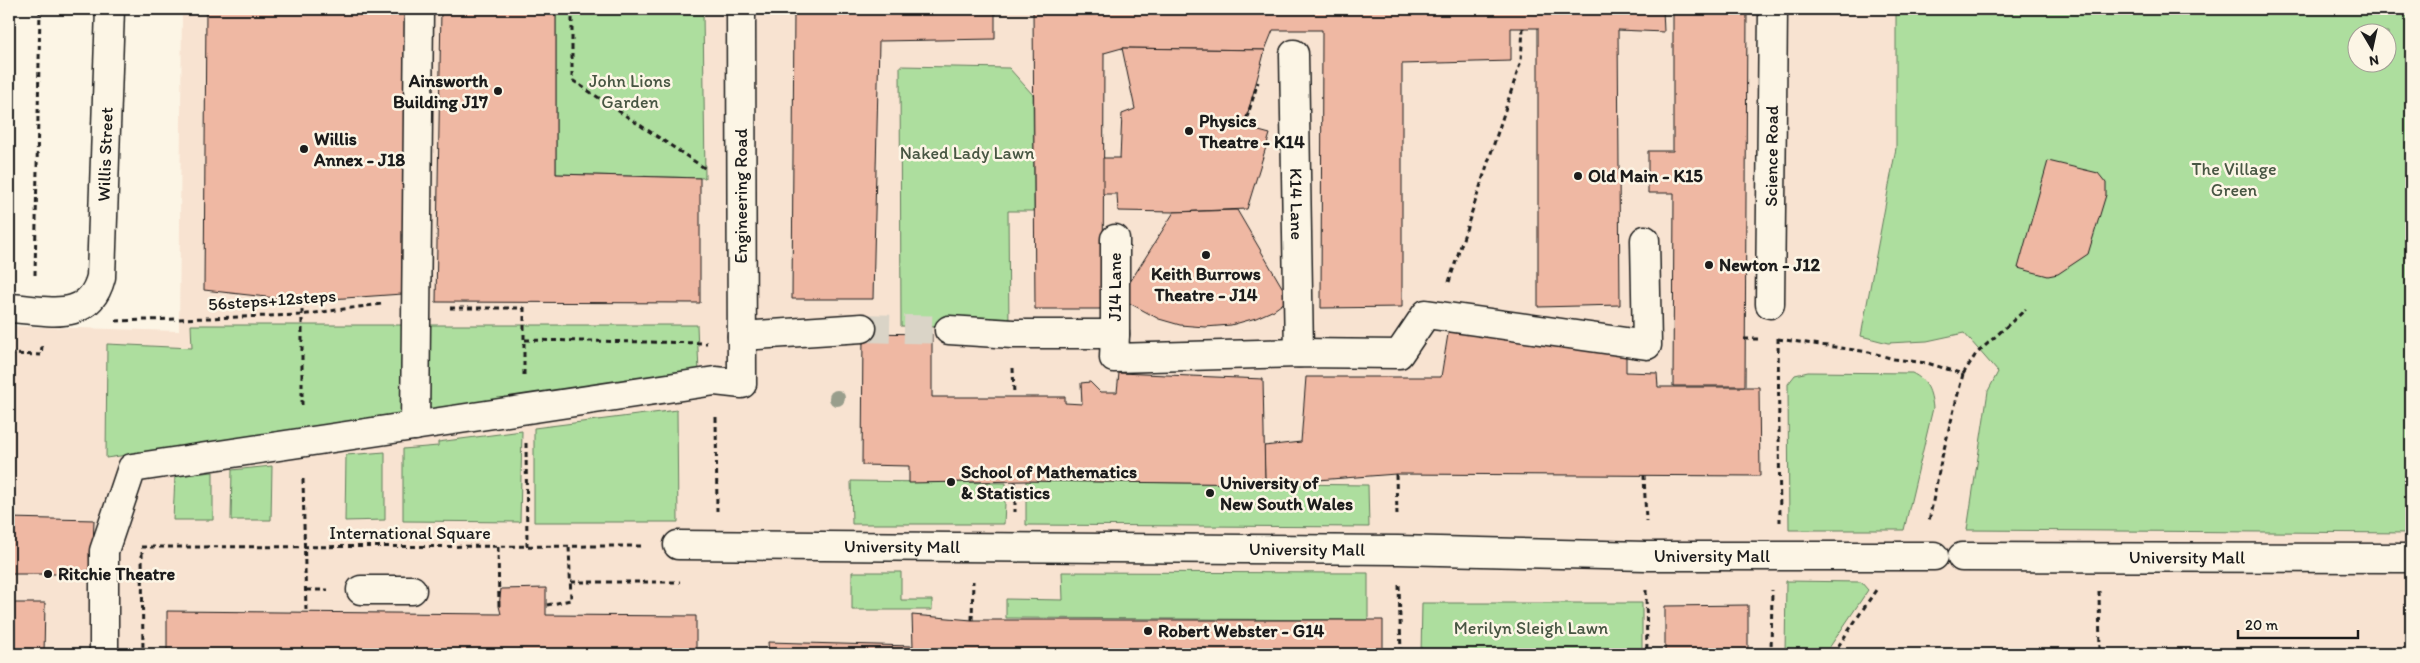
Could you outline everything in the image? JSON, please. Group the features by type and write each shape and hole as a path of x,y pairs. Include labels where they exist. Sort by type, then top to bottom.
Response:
{"street":[{"name":"Willis Street","path":"9,308 76,310 93,298 101,277 110,9"},
{"path":"415,426 419,9"},
{"name":"Engineering Road","path":"715,382 742,384 741,9"},
{"name":"Science Road","path":"1770,304 1773,9"},
{"name":"K14 Lane","path":"1294,54 1299,353"},
{"name":"J14 Lane","path":"1116,240 1114,358 1299,353"},
{"path":"1299,353 1399,354 1426,314 1647,345 1645,240"},
{"path":"742,336 862,328"},
{"path":"949,330 1013,334 1115,334"},
{"path":"104,654 104,551 132,468 715,382"},
{"name":"University Mall","path":"678,545 1398,550 1646,556 1934,556"},
{"name":"University Mall","path":"1962,557 2411,558"},
{"path":"361,590 412,590"}],"path":[{"path":"35,281 40,9"},
{"path":"572,9 572,80 707,170"},
{"path":"1438,316 1521,61 1523,28"},
{"path":"524,303 528,546"},
{"name":"56steps+12steps","path":"129,322 300,315 383,304 417,307 524,308"},
{"path":"1770,304 1778,339 1780,530 1772,575 1771,654"},
{"path":"1962,557 1927,529 1941,461 1963,374 1976,354 2026,309"},
{"path":"525,340 716,344 742,336"},
{"path":"1778,339 1869,352 1894,359 1927,363 1963,374"},
{"path":"9,354 41,355"},
{"path":"1013,375 1014,395"},
{"path":"715,382 717,545"},
{"path":"1396,474 1401,654"},
{"path":"1644,475 1647,654"},
{"path":"1015,482 1015,515"},
{"name":"International Square","path":"144,654 142,547 678,545"},
{"path":"305,546 306,612"},
{"path":"547,605 571,600 570,546"},
{"path":"498,547 499,606"},
{"path":"1833,654 1886,576 1894,556"},
{"path":"2100,654 2101,556"},
{"path":"571,582 683,582"}],"shaded area":[{"name":"University of New South Wales","path":"182,9 2411,9 2411,654 9,654 9,326 179,331"}],"green space":[{"name":"John Lions Garden","path":"556,9 703,9 705,178 556,174"},
{"name":"The Village Green","path":"1896,9 2411,9 2411,533 1967,530 1988,391 1998,372 1964,333 1927,341 1888,343 1861,336 1896,148"},
{"name":"Naked Lady Lawn","path":"900,66 1009,68 1033,95 1034,211 1008,211 1009,329 901,326"},
{"path":"191,325 697,325 699,373 106,458 107,344 192,348"},
{"path":"1808,372 1912,373 1922,379 1928,387 1933,408 1904,530 1789,530 1788,384 1795,375"},
{"path":"677,410 678,522 534,522 534,428"},
{"path":"522,431 520,522 403,521 403,449 438,446 438,442"},
{"path":"385,452 385,520 345,521 346,455"},
{"path":"272,466 271,520 231,520 232,470"},
{"path":"213,472 213,520 173,520 175,476"},
{"path":"851,481 1006,483 1004,524 852,524"},
{"path":"1026,481 1368,485 1369,527 1026,525"},
{"path":"852,572 901,572 901,600 932,600 932,610 852,610"},
{"path":"1062,572 1368,573 1368,620 1006,618 1006,599 1063,600"},
{"path":"1786,581 1861,582 1868,590 1825,654 1785,654"},
{"name":"Merilyn Sleigh Lawn","path":"1422,603 1642,603 1642,654 1421,654"}],"building":[{"name":"Willis Annex - J18","path":"206,9 405,9 402,294 302,301 204,290"},
{"name":"Ainsworth Building J17","path":"441,9 556,9 556,174 700,178 700,303 436,302"},
{"path":"794,9 995,9 995,39 879,41 873,299 792,299"},
{"name":"Old Main - K15","path":"1033,9 1663,9 1664,32 1618,30 1620,305 1538,307 1538,28 1511,28 1511,61 1402,64 1402,307 1321,308 1322,30 1273,30 1265,50 1122,48 1104,53 1103,309 1035,309"},
{"name":"Newton - J12","path":"1673,9 1747,9 1745,386 1673,386 1674,193 1648,193 1648,151 1673,151"},
{"name":"Physics Theatre - K14","path":"1122,48 1265,50 1244,127 1270,134 1247,209 1174,212 1118,211 1117,194 1103,194 1103,158 1120,158 1122,114 1135,109"},
{"path":"2048,161 2098,173 2106,183 2106,195 2088,254 2058,274 2048,276 2018,268"},
{"name":"Keith Burrows Theatre - J14","path":"1237,210 1289,299 1274,310 1256,318 1231,325 1205,327 1180,325 1159,319 1120,298 1174,212"},
{"path":"9,211 12,211 9,271"},
{"path":"1449,328 1626,354 1626,372 1657,373 1658,387 1759,387 1760,476 1396,474 1265,484 1264,446 1301,442 1306,377 1441,377"},
{"path":"863,333 932,334 932,397 1065,397 1065,403 1082,404 1081,383 1090,382 1100,392 1117,392 1119,373 1263,379 1265,484 1026,481 909,483 909,466 862,465"},
{"path":"9,518 94,520 92,574 9,574"},
{"path":"546,588 546,615 696,616 696,654 167,654 167,611 501,614 499,606 501,589"},
{"path":"9,603 45,603 44,654 9,654"},
{"path":"1748,605 1748,654 1665,654 1665,606"},
{"name":"Robert Webster - G14","path":"912,615 972,620 1383,620 1383,654 769,654 768,642 913,646"}],"tunnel":[{"path":"862,328 949,330"}],"place":[{"name":"Ainsworth Building J17","path":"498,91"},
{"name":"Physics Theatre - K14","path":"1189,131"},
{"name":"Willis Annex - J18","path":"304,149"},
{"name":"Old Main - K15","path":"1578,176"},
{"name":"Keith Burrows Theatre - J14","path":"1206,255"},
{"name":"Newton - J12","path":"1709,265"},
{"name":"School of Mathematics & Statistics","path":"951,482"},
{"name":"University of New South Wales","path":"1210,493"},
{"name":"Ritchie Theatre","path":"48,574"},
{"name":"Robert Webster - G14","path":"1148,631"}]}
